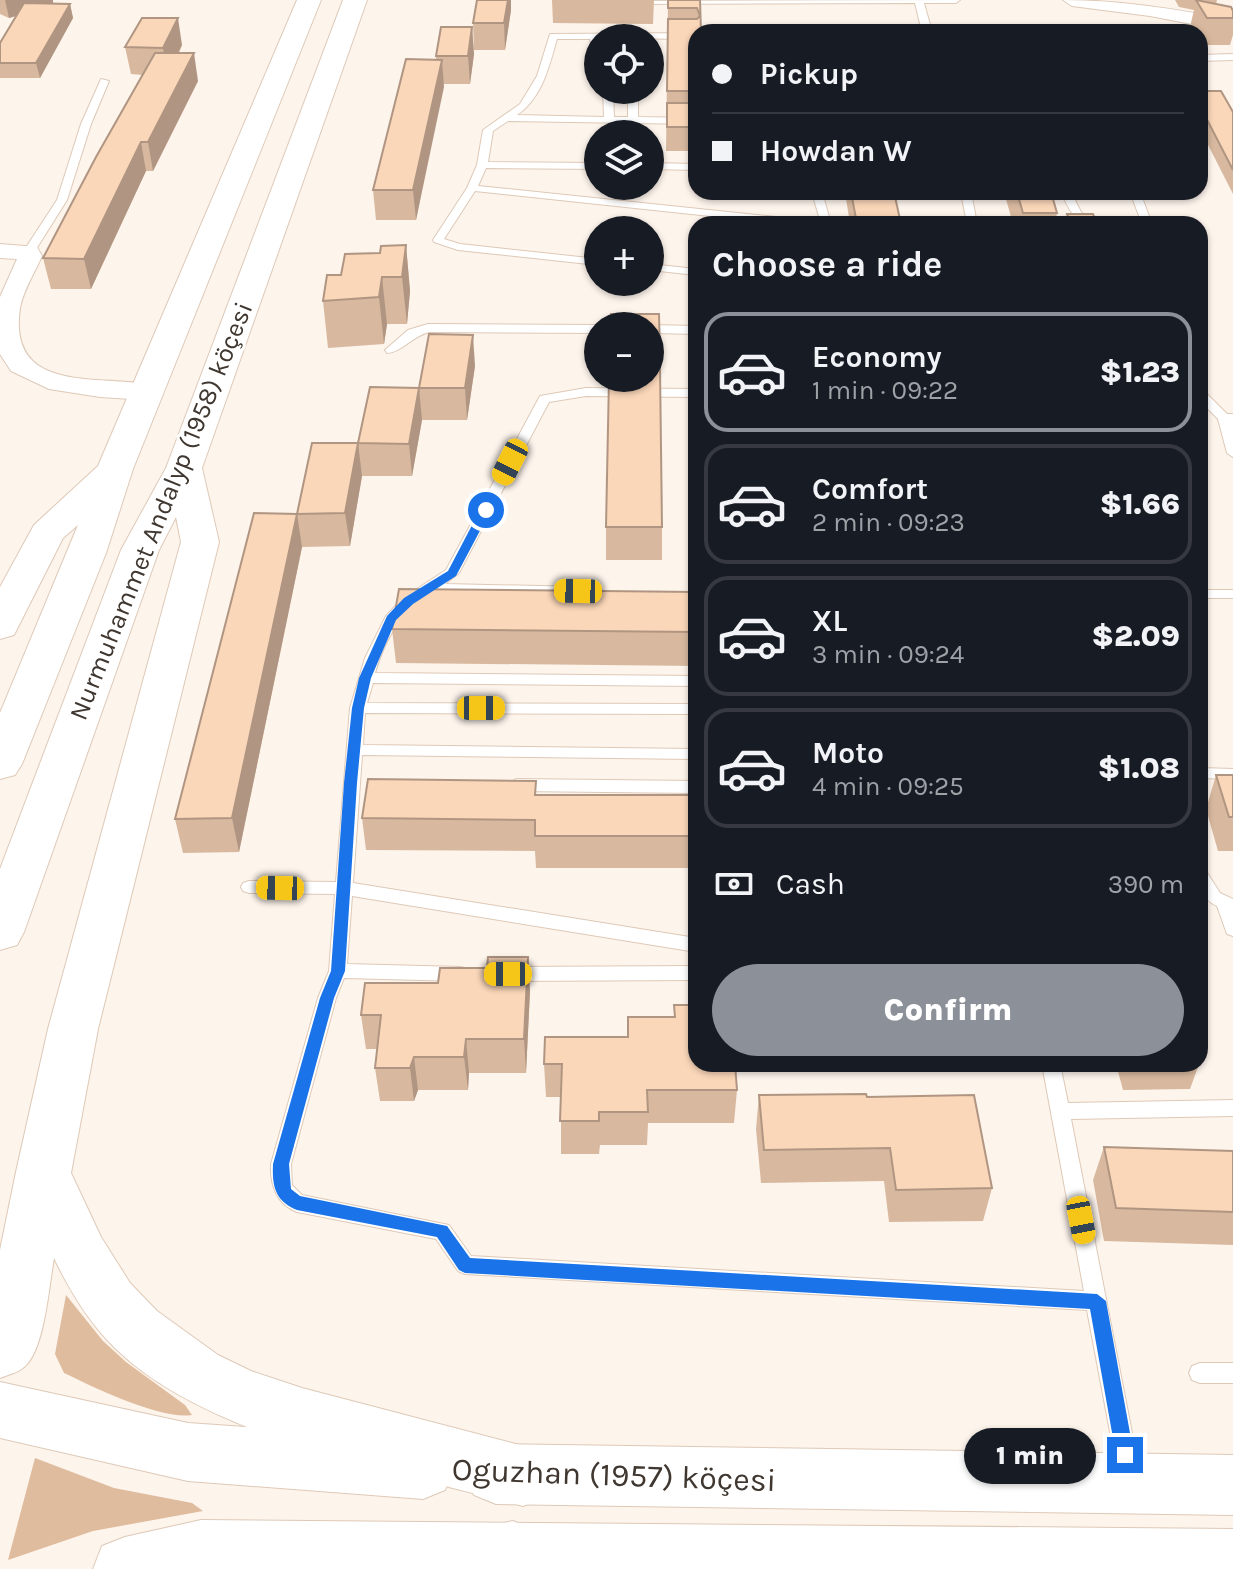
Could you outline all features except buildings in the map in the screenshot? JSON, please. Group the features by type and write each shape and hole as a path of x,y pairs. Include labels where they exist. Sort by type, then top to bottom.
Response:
{"main road":[{"name":"Nurmuhammet Andalyp (1958) köçesi","path":"0,764 87,553 115,469 309,0"},
{"name":"Nurmuhammet Andalyp (1958) köçesi","path":"0,932 140,550 184,468 355,0"},
{"path":"0,1351 9,1343 73,1029 200,542 184,468"},
{"path":"0,626 47,533 115,469"},
{"path":"43,1172 84,1263 111,1302 150,1343 205,1379 279,1412 523,1476"},
{"name":"Oguzhan (1957) köçesi","path":"0,1410 188,1452 523,1476 1233,1485"},
{"path":"125,1569 201,1552 1233,1561"},
{"path":"440,1569 513,1553"}],"street":[{"path":"1072,0 1147,5 1233,26"},
{"path":"0,251 29,252 29,261 8,307 10,350 20,366 49,381 147,392"}],"lane":[{"path":"625,1 956,0"},
{"path":"919,1 925,24"},
{"path":"584,36 553,36 542,76 524,106 488,130 482,165 472,188 438,240 442,244 584,260"},
{"path":"664,36 688,36"},
{"path":"1208,58 1233,57"},
{"path":"29,252 62,200 86,124 104,81"},
{"path":"505,118 584,120"},
{"path":"664,121 688,121"},
{"path":"482,165 584,166"},
{"path":"664,166 688,167"},
{"path":"472,188 739,216"},
{"path":"664,269 688,271"},
{"path":"391,350 412,333 445,326 584,329"},
{"path":"664,329 688,330"},
{"path":"688,393 586,392 544,399 452,573 408,601 391,619 365,678 358,708 354,750 358,784 343,888 338,971 327,998 281,1164 280,1183 285,1194 297,1203 442,1231 465,1265 1097,1301"},
{"path":"1208,401 1228,418 1233,453"},
{"path":"431,588 603,591"},
{"path":"1208,594 1233,594"},
{"path":"365,678 688,681"},
{"path":"358,708 688,709"},
{"path":"354,750 688,754"},
{"path":"1208,773 1233,774"},
{"path":"492,785 688,787"},
{"path":"249,887 343,888 688,944"},
{"path":"1208,888 1214,897 1229,905 1233,929"},
{"path":"338,971 688,973"},
{"path":"1053,1072 1130,1484"},
{"path":"1060,1111 1233,1108"},
{"path":"1200,1373 1233,1373"}],"shaded area":[{"path":"66,1295 103,1341 126,1362 185,1405 192,1415 146,1408 64,1373 55,1354"},
{"path":"35,1458 114,1488 192,1503 203,1511 93,1531 8,1560"}],"route":[{"path":"486,510 452,573 408,601 391,619 365,678 358,708 351,783 338,971 327,998 281,1164 280,1183 285,1194 297,1203 442,1231 465,1265 1097,1301 1125,1455"}]}
